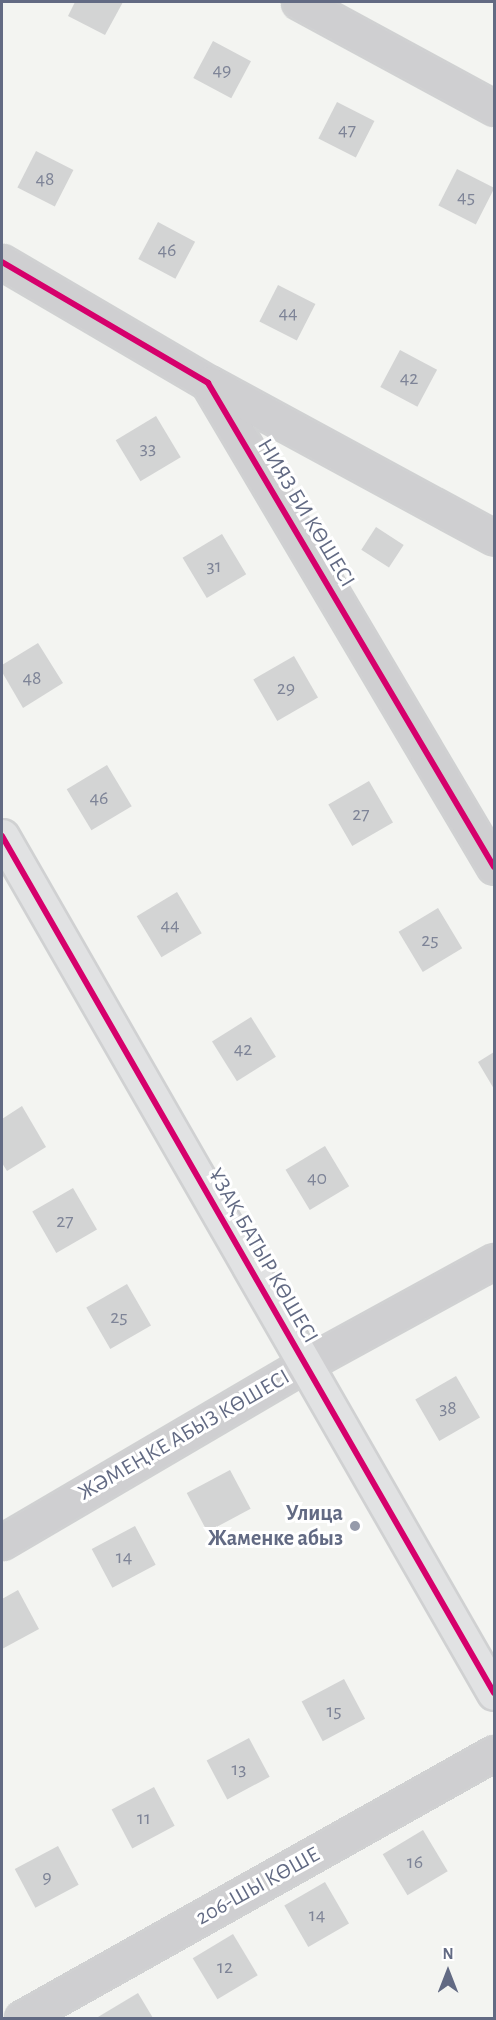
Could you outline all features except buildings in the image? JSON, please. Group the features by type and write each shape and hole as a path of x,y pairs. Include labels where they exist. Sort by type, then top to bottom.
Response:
{"street":[{"path":"299,2 495,108"},
{"name":"НИЯЗ БИ КӨШЕСІ","path":"2,262 208,383 495,867"},
{"path":"208,383 495,538"},
{"name":"ҰЗАҚ БАТЫР КӨШЕСІ","path":"2,836 304,1365 495,1693"},
{"name":"ЖӘМЕҢКЕ АБЫЗ КӨШЕСІ","path":"2,1542 304,1365 495,1261"},
{"name":"206-ШЫ КӨШЕ","path":"22,2019 495,1753"}],"cycle path":[{"path":"2,262 208,383 494,867"},
{"path":"2,836 494,1693"}],"place":[{"name":"Улица Жаменке абыз","path":"355,1526"}]}
